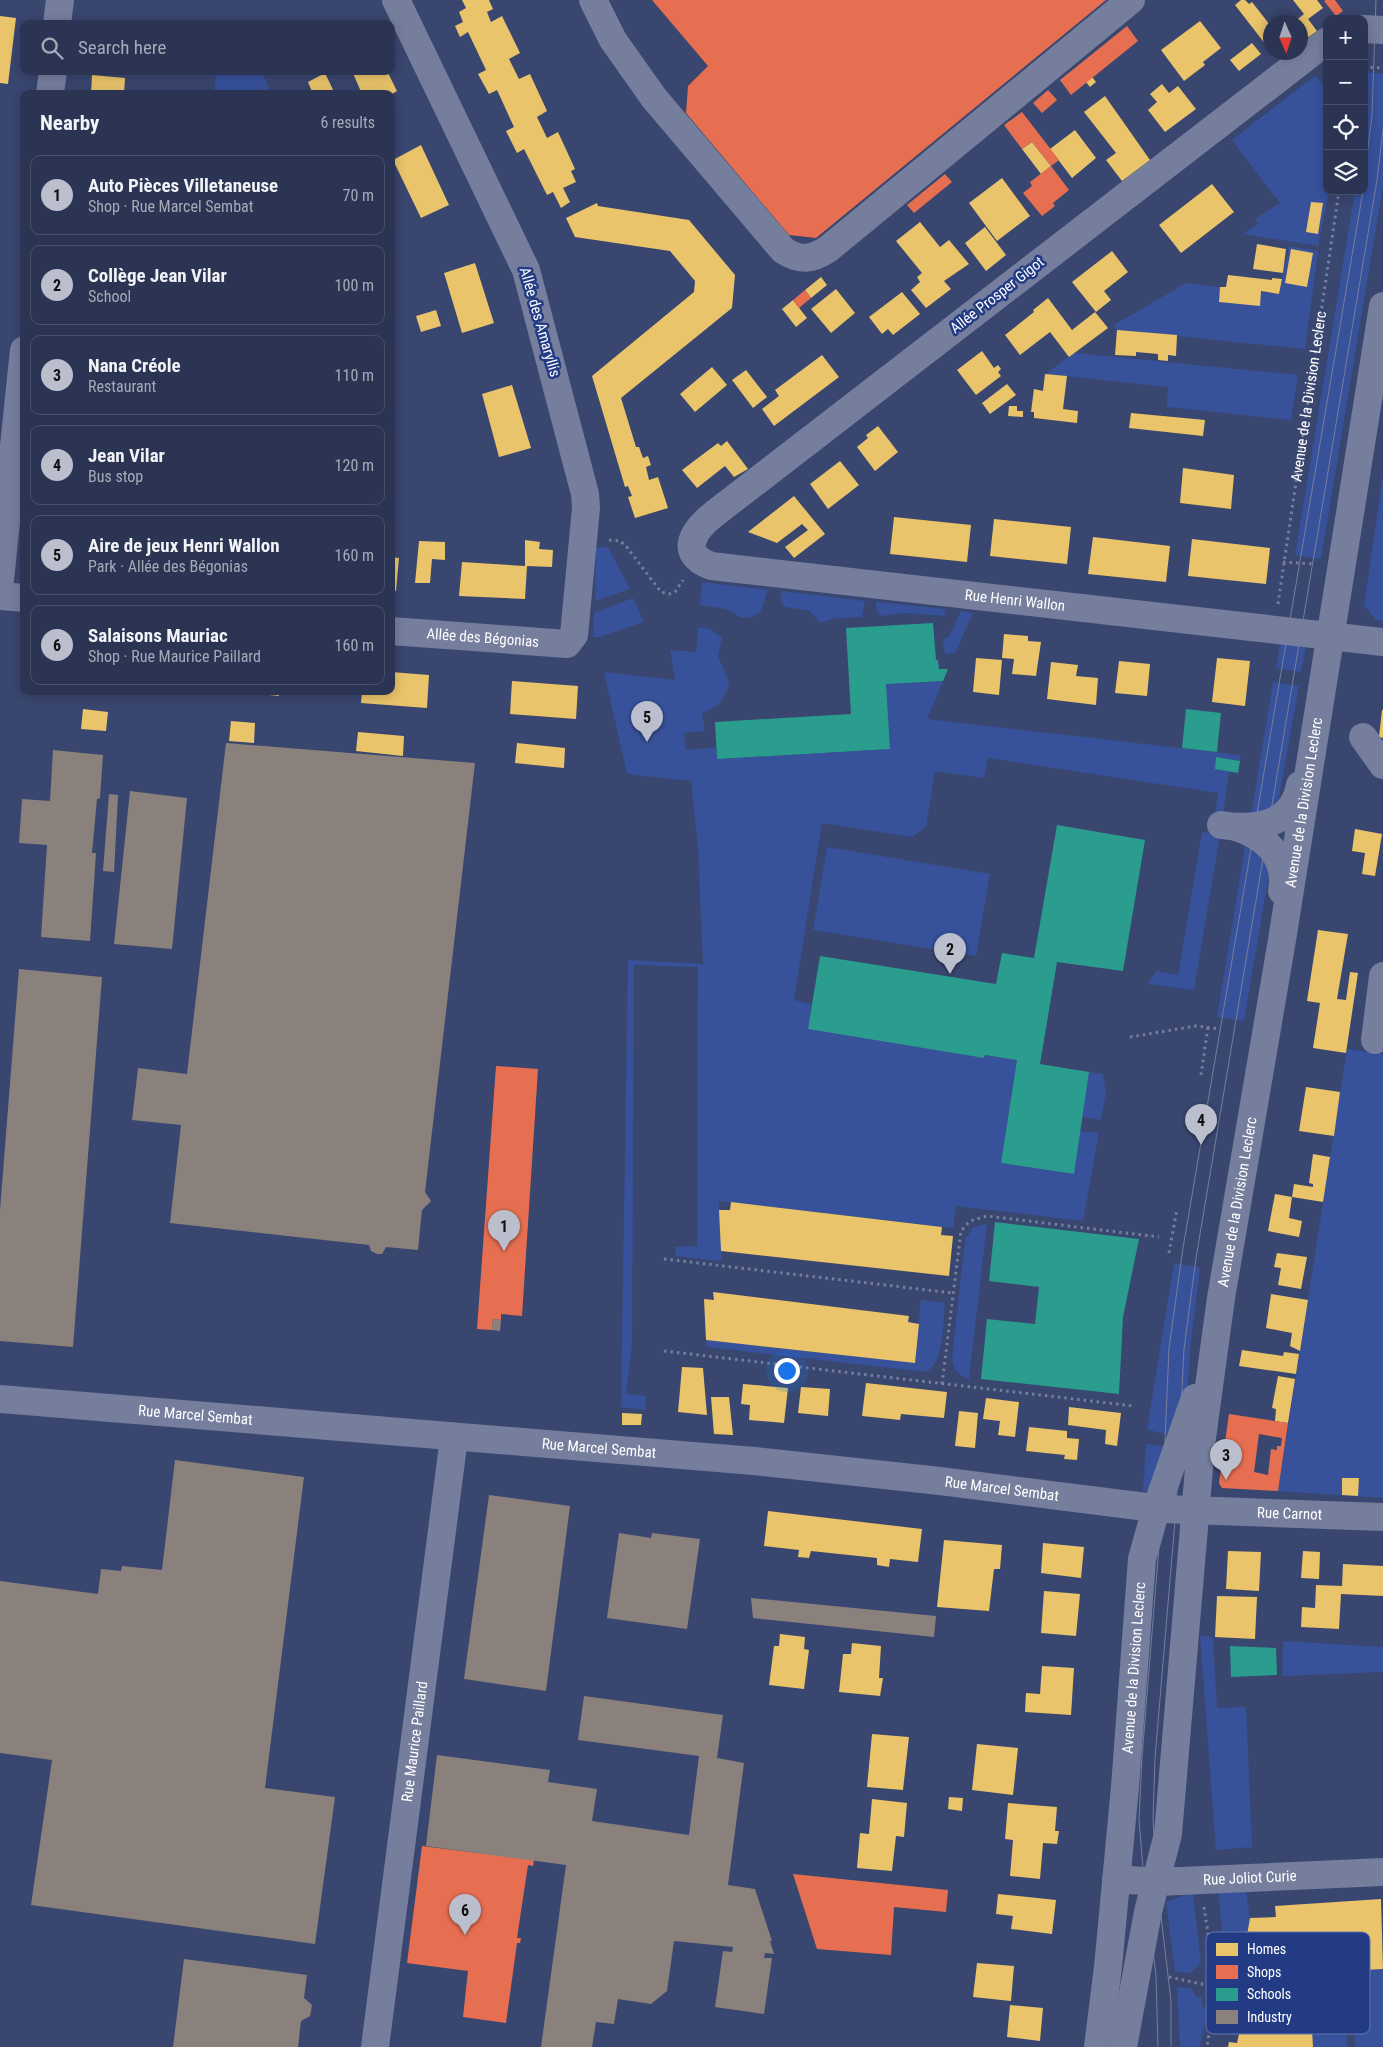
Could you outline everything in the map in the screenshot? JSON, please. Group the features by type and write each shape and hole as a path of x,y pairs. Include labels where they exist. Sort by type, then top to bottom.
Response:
{"street":[{"path":"58,20 60,0"},
{"name":"Allée des Amaryllis","path":"396,0 514,243 534,293 585,494 583,542 572,639"},
{"path":"593,0 613,40 654,98 783,250 793,256 807,259 828,249 1131,0"},
{"path":"1368,28 1383,30"},
{"name":"Allée Prosper Gigot","path":"692,567 693,538 704,522 1323,44"},
{"path":"51,90 52,75"},
{"name":"Avenue de la Division Leclerc","path":"1123,2047 1136,1972 1168,1834 1201,1445 1221,1298 1282,940 1383,306"},
{"path":"0,580 20,388"},
{"name":"Rue Henri Wallon","path":"692,567 711,566 1383,642"},
{"path":"0,596 20,598"},
{"name":"Allée des Bégonias","path":"395,631 560,645 567,644 572,639"},
{"path":"1363,737 1383,765"},
{"path":"1282,940 1277,925 1284,882 1277,855 1254,833 1228,826 1255,827 1269,824 1283,816 1292,807 1299,792 1306,750 1314,738"},
{"path":"1375,1040 1383,976"},
{"name":"Avenue de la Division Leclerc","path":"1098,2047 1116,1879 1142,1559 1156,1508 1199,1386 1221,1298"},
{"name":"Rue Marcel Sembat","path":"0,1399 454,1438 754,1461 940,1481 1156,1508 1196,1510"},
{"name":"Rue Maurice Paillard","path":"375,2047 454,1438"},
{"name":"Rue Carnot","path":"1196,1510 1383,1517"},
{"name":"Rue Joliot Curie","path":"1116,1879 1156,1882 1383,1872"}],"path":[{"path":"1368,67 1383,68"},
{"name":"Avenue de la Division Leclerc","path":"1264,628 1274,617 1278,603 1338,195"},
{"path":"602,541 620,542 626,546 661,592 669,594 675,592 692,567"},
{"path":"1130,1037 1196,1026 1221,1029"},
{"path":"1201,1075 1208,1027"},
{"path":"1169,1254 1177,1209"},
{"path":"942,1384 961,1230 970,1221 987,1216 1159,1237"},
{"path":"664,1259 954,1293"},
{"path":"664,1351 1134,1406"},
{"path":"1200,1880 1208,1932"},
{"path":"1169,1977 1206,1985"},
{"path":"1207,2047 1209,2034"}],"shaded area":[{"path":"1368,72 1383,74 1383,186 1321,559 1295,555 1354,195 1368,195"},
{"path":"216,75 264,75 269,90 214,90"},
{"path":"1316,75 1323,85 1323,195 1328,195 1318,246 1243,234 1258,224 1255,219 1280,203 1232,140"},
{"path":"1289,246 1318,251 1305,349 1117,330 1114,325 1186,283 1279,294"},
{"path":"1074,353 1298,375 1291,420 1167,407 1168,387 1045,374"},
{"path":"1383,475 1383,621 1376,620 1364,605"},
{"path":"608,547 630,589 595,601 596,548"},
{"path":"702,582 768,590 760,613 748,618 740,617 726,609 700,605"},
{"path":"781,591 865,601 862,617 836,618 820,623 810,611 785,607 781,602"},
{"path":"633,598 644,622 599,637 593,637 594,613"},
{"path":"876,602 946,609 944,616 905,613 881,616 877,612"},
{"path":"961,611 973,613 955,653 945,654 943,640 949,637"},
{"path":"698,627 710,629 722,638 718,656 729,682 726,693 720,702 712,709 702,713 705,731 684,733 686,750 716,747 717,759 890,749 886,684 943,681 927,719 1241,755 1240,761 1216,758 1215,769 1229,771 1223,815 1215,814 1218,793 988,758 984,778 935,771 926,827 912,837 822,823 794,1000 812,1004 808,1029 984,1058 985,1055 1017,1060 1001,1163 1073,1174 1080,1131 1099,1133 1083,1221 956,1206 953,1228 719,1201 722,1261 676,1256 675,1247 697,1246 698,967 634,965 632,1344 626,1394 646,1396 645,1410 621,1407 628,960 703,964 698,847 691,781 627,774 604,672 675,680 670,650 696,652"},
{"path":"1281,638 1306,648 1301,672 1276,668"},
{"path":"1273,682 1299,686 1277,808 1251,816"},
{"path":"1202,832 1220,835 1194,990 1148,984 1156,971 1178,975"},
{"path":"1246,841 1270,868 1244,1021 1217,1017"},
{"path":"827,847 990,874 976,956 813,930"},
{"path":"1347,1049 1383,1054 1383,1498 1278,1491"},
{"path":"1089,1072 1103,1074 1106,1093 1101,1120 1082,1117"},
{"path":"987,1224 969,1379 957,1372 952,1358 965,1240 973,1227"},
{"path":"1174,1263 1200,1268 1190,1350 1188,1387 1174,1435 1147,1430"},
{"path":"921,1300 945,1303 940,1352 932,1368 925,1372 707,1347 706,1340 915,1362"},
{"path":"1146,1444 1171,1447 1150,1488 1143,1492"},
{"path":"1200,1636 1213,1637 1217,1708 1246,1707 1252,1847 1216,1850"},
{"path":"1283,1641 1383,1647 1383,1672 1282,1676"},
{"path":"1218,1890 1246,1890 1250,1918 1248,1932 1222,1932"},
{"path":"1193,1892 1201,1963 1190,1973 1175,1972 1166,1902"},
{"path":"1383,1969 1383,2047 1355,2047 1354,2034 1370,2034 1370,1970"},
{"path":"1177,1987 1191,1988 1196,1996 1202,1998 1202,2005 1206,2009 1200,2047 1180,2047"},
{"path":"1312,2034 1346,2034 1347,2047 1313,2047"}],"building: Homes":[{"path":"462,0 489,0 493,9 487,12 491,22 502,16 520,53 509,59 519,79 530,74 547,111 537,117 547,138 558,132 575,169 571,171 576,182 563,188 570,202 561,208 553,192 547,195 524,149 517,153 506,131 514,127 497,90 489,94 478,74 486,70 468,32 460,37 455,26 463,22 459,12 466,8"},
{"path":"1241,0 1245,0 1249,4 1252,2 1263,16 1263,41 1235,5"},
{"path":"1293,0 1317,0 1323,8 1308,19 1308,15 1303,15 1304,14"},
{"path":"0,16 16,18 8,84 0,83"},
{"path":"1308,19 1317,31 1308,37"},
{"path":"1200,21 1221,48 1203,62 1205,65 1184,81 1161,50"},
{"path":"1252,43 1261,54 1239,71 1230,60"},
{"path":"92,75 125,78 124,90 91,90"},
{"path":"321,75 326,75 333,90 311,90 308,82"},
{"path":"354,75 389,75 397,91 395,92 395,90 360,90"},
{"path":"1092,77 1096,82 1090,87 1086,82"},
{"path":"1162,84 1169,93 1178,86 1196,109 1165,132 1148,110 1157,102 1150,94"},
{"path":"1105,96 1150,160 1122,181 1106,160 1116,153 1084,112"},
{"path":"1075,130 1096,158 1072,178 1050,149"},
{"path":"1032,142 1051,166 1041,174 1022,149"},
{"path":"421,145 449,205 421,218 395,164 395,159"},
{"path":"1002,178 1030,216 997,241 969,203"},
{"path":"1212,184 1234,212 1181,253 1159,225"},
{"path":"1311,202 1323,203 1318,234 1306,232"},
{"path":"597,203 598,206 689,220 735,275 732,308 621,398 636,447 639,447 643,458 648,456 651,465 646,467 649,480 658,477 668,508 635,518 628,497 632,496 628,486 625,487 592,376 694,292 695,281 670,251 575,237 566,218"},
{"path":"920,222 940,247 949,240 969,264 944,281 951,289 926,308 911,290 920,282 917,277 922,273 896,241"},
{"path":"985,227 1006,255 986,271 965,243"},
{"path":"1257,244 1286,249 1283,273 1253,269"},
{"path":"1291,249 1313,253 1307,287 1285,283"},
{"path":"1112,251 1128,272 1104,291 1111,300 1096,312 1072,282"},
{"path":"475,263 494,323 462,333 444,273"},
{"path":"1228,275 1272,280 1272,278 1282,279 1279,294 1261,291 1260,306 1219,302 1220,287 1226,287"},
{"path":"821,277 827,285 811,298 805,290"},
{"path":"836,289 855,313 831,333 811,309"},
{"path":"902,292 920,314 893,335 888,329 882,334 869,317"},
{"path":"1048,298 1072,330 1095,312 1108,328 1069,357 1050,332 1020,355 1005,335"},
{"path":"793,300 807,318 796,327 782,309"},
{"path":"436,310 441,326 421,332 416,316"},
{"path":"1117,330 1177,335 1176,356 1168,355 1168,361 1158,360 1158,354 1136,352 1136,356 1115,355"},
{"path":"982,351 994,368 998,365 1001,369 998,372 1001,376 976,395 957,370"},
{"path":"822,355 839,377 774,426 762,409 779,396 775,390"},
{"path":"712,367 727,385 695,412 680,394"},
{"path":"746,370 767,397 753,408 732,380"},
{"path":"1045,374 1067,376 1063,409 1078,411 1077,423 1034,418 1034,412 1031,412 1034,389 1043,391"},
{"path":"1007,384 1016,395 990,414 982,403"},
{"path":"512,385 531,448 499,457 482,394"},
{"path":"1009,406 1017,406 1017,411 1023,411 1023,417 1008,416"},
{"path":"1131,413 1205,420 1203,436 1129,428"},
{"path":"878,426 898,452 875,471 857,447 868,438 866,435"},
{"path":"727,441 748,469 734,477 725,466 697,488 682,470 718,443 721,446"},
{"path":"840,461 859,485 828,509 810,484"},
{"path":"1183,468 1234,475 1231,509 1180,503"},
{"path":"794,496 825,534 794,558 785,547 808,530 802,524 777,543 748,532"},
{"path":"894,517 971,525 967,562 890,554"},
{"path":"994,519 1071,527 1067,564 990,556"},
{"path":"1093,537 1170,546 1166,582 1088,574"},
{"path":"1192,539 1270,548 1266,584 1188,576"},
{"path":"525,540 540,542 539,549 553,550 552,567 527,566 525,599 459,596 462,562 525,566"},
{"path":"419,541 445,542 445,560 432,559 430,583 415,583"},
{"path":"395,558 399,558 395,591"},
{"path":"1004,634 1028,636 1028,641 1041,642 1036,676 1012,674 1014,659 1002,658"},
{"path":"976,658 1002,660 999,695 973,692"},
{"path":"1217,658 1250,661 1245,706 1212,702"},
{"path":"1119,661 1150,664 1147,696 1115,693"},
{"path":"1051,662 1078,665 1076,676 1098,678 1096,705 1047,699"},
{"path":"395,672 429,675 427,708 361,703 362,695 395,695"},
{"path":"512,681 578,686 576,719 510,714"},
{"path":"83,709 108,712 106,731 81,729"},
{"path":"1383,710 1383,738 1379,737"},
{"path":"231,721 255,723 254,743 229,741"},
{"path":"358,732 404,736 403,756 356,751"},
{"path":"517,743 565,748 564,768 515,763"},
{"path":"1355,829 1382,834 1375,876 1362,874 1365,853 1352,851"},
{"path":"1318,930 1348,934 1337,999 1346,1000 1350,972 1358,973 1346,1053 1313,1048 1320,1003 1307,1001"},
{"path":"1306,1087 1340,1092 1334,1136 1299,1131"},
{"path":"1313,1154 1330,1157 1323,1202 1292,1197 1294,1184 1313,1187 1313,1184 1309,1183"},
{"path":"1275,1194 1292,1197 1289,1218 1302,1221 1299,1237 1268,1231"},
{"path":"731,1202 942,1227 941,1235 953,1236 949,1276 721,1251 719,1210 730,1210"},
{"path":"1277,1253 1307,1257 1301,1289 1278,1285 1281,1268 1274,1267"},
{"path":"713,1292 909,1316 908,1322 919,1324 915,1363 706,1340 704,1299 714,1300"},
{"path":"1271,1294 1308,1300 1300,1351 1290,1346 1292,1333 1266,1328"},
{"path":"1242,1350 1283,1356 1284,1352 1299,1354 1296,1374 1239,1366"},
{"path":"682,1367 703,1368 707,1415 678,1412"},
{"path":"1278,1376 1295,1379 1288,1423 1275,1421 1276,1409 1272,1408"},
{"path":"866,1383 947,1392 944,1418 901,1414 900,1420 862,1416"},
{"path":"743,1384 788,1388 784,1423 749,1420 750,1405 741,1404"},
{"path":"801,1387 830,1389 828,1416 798,1413"},
{"path":"711,1397 729,1397 733,1435 714,1434"},
{"path":"986,1398 1019,1402 1015,1437 998,1435 1000,1421 983,1419"},
{"path":"1069,1407 1121,1413 1117,1446 1105,1444 1106,1430 1068,1425"},
{"path":"959,1411 978,1413 975,1448 955,1446"},
{"path":"622,1413 642,1414 641,1425 622,1425"},
{"path":"1029,1427 1067,1431 1067,1438 1079,1439 1077,1460 1064,1459 1065,1455 1026,1451"},
{"path":"1342,1478 1359,1478 1358,1496 1342,1495"},
{"path":"768,1511 922,1529 918,1562 890,1559 889,1567 877,1565 877,1558 811,1551 809,1558 798,1557 799,1550 764,1546"},
{"path":"944,1540 1002,1545 1000,1569 994,1569 989,1611 937,1607"},
{"path":"1043,1543 1084,1547 1081,1578 1041,1573"},
{"path":"1228,1551 1261,1552 1259,1591 1226,1589"},
{"path":"1303,1551 1320,1552 1319,1579 1301,1578"},
{"path":"1343,1564 1383,1566 1383,1596 1341,1594 1339,1629 1301,1627 1302,1607 1315,1608 1316,1585 1342,1586"},
{"path":"1044,1591 1080,1594 1076,1636 1041,1633"},
{"path":"1217,1596 1257,1597 1255,1639 1215,1637"},
{"path":"780,1634 805,1637 804,1649 809,1650 804,1689 769,1685 774,1646 779,1646"},
{"path":"852,1643 881,1646 879,1678 883,1678 880,1696 839,1692 843,1654 851,1654"},
{"path":"1042,1666 1074,1668 1071,1715 1025,1712 1026,1693 1040,1694"},
{"path":"872,1734 909,1737 903,1790 867,1787"},
{"path":"977,1744 1018,1748 1013,1795 972,1790"},
{"path":"949,1797 963,1798 962,1811 948,1809"},
{"path":"872,1799 907,1803 904,1837 896,1836 892,1871 857,1868 860,1833 869,1834"},
{"path":"1008,1803 1057,1807 1055,1831 1059,1831 1057,1844 1043,1843 1040,1879 1010,1876 1013,1840 1005,1839"},
{"path":"998,1894 1056,1900 1052,1934 1011,1929 1013,1916 996,1914"},
{"path":"1381,1899 1383,1969 1370,1970 1370,1932 1248,1932 1250,1918 1276,1917 1275,1906"},
{"path":"977,1963 1014,1966 1011,2001 973,1997"},
{"path":"1010,2005 1043,2008 1040,2041 1007,2037"},
{"path":"1239,2034 1312,2034 1313,2047 1228,2047 1229,2042 1237,2043"}],"building: Shops":[{"path":"652,0 1106,0 816,238 789,235 686,113 688,86 708,66"},
{"path":"1335,0 1343,11 1335,15 1324,1"},
{"path":"1127,26 1138,41 1071,95 1060,80"},
{"path":"1048,90 1057,100 1042,113 1033,103"},
{"path":"1022,112 1059,160 1051,166 1032,142 1022,149 1004,125"},
{"path":"1051,166 1069,190 1053,203 1055,206 1042,216 1023,193 1032,186 1030,182"},
{"path":"945,174 952,182 914,213 907,205"},
{"path":"805,290 811,298 799,308 793,300"},
{"path":"496,1066 538,1069 522,1316 501,1314 501,1320 493,1319 492,1330 477,1329"},
{"path":"1229,1414 1288,1423 1278,1491 1222,1488 1219,1483","holes":["1259,1434 1282,1438 1281,1446 1277,1446 1277,1450 1271,1449 1268,1475 1254,1472"]},
{"path":"422,1846 534,1860 533,1866 528,1865 517,1938 521,1938 520,1943 517,1943 506,2023 463,2017 468,1971 407,1963"},
{"path":"793,1874 948,1890 946,1912 894,1907 891,1955 817,1949"}],"building: Schools":[{"path":"933,623 936,660 938,660 939,669 948,669 943,681 886,684 890,749 717,759 715,722 851,714 846,628"},
{"path":"1186,709 1221,713 1217,752 1182,748"},
{"path":"1216,757 1240,761 1238,773 1215,769"},
{"path":"1057,825 1145,840 1123,971 1057,962 1040,1064 1089,1072 1074,1174 1001,1163 1017,1060 985,1055 984,1058 808,1029 820,956 996,984 1002,953 1034,958"},
{"path":"995,1222 1139,1239 1123,1317 1119,1394 981,1379 987,1319 1035,1324 1039,1287 989,1281"},
{"path":"1230,1646 1276,1648 1277,1675 1231,1677"}],"building: Industry":[{"path":"226,743 475,763 425,1192 431,1201 422,1210 418,1250 386,1247 382,1254 377,1254 371,1251 369,1245 170,1223 181,1125 132,1120 138,1068 187,1074"},
{"path":"53,750 103,755 100,798 97,799 92,853 96,853 90,941 41,937 47,845 19,843 22,799 50,801"},
{"path":"130,791 187,798 172,949 114,944"},
{"path":"109,794 118,795 114,872 103,871"},
{"path":"19,969 102,977 73,1347 0,1341 0,1210"},
{"path":"493,1319 501,1320 500,1331 492,1330"},
{"path":"175,1460 304,1477 265,1788 335,1797 315,1944 31,1905 52,1760 0,1753 0,1581 98,1594 101,1569 121,1571 122,1566 162,1570"},
{"path":"489,1495 570,1506 546,1691 464,1679"},
{"path":"619,1533 651,1538 652,1533 700,1539 687,1629 607,1618"},
{"path":"751,1598 936,1616 934,1637 753,1618"},
{"path":"584,1696 723,1715 717,1758 744,1763 728,1885 755,1889 772,1941 770,1941 774,1954 765,1953 764,1958 772,1958 764,2014 715,2007 723,1951 732,1952 733,1947 674,1941 667,1991 651,2004 618,1999 614,2024 596,2022 592,2047 541,2047 566,1865 426,1846 437,1755 550,1770 548,1782 597,1789 592,1821 689,1835 699,1756 578,1740"},
{"path":"184,1959 307,1975 304,1998 312,2005 310,2016 301,2021 298,2047 173,2047"}],"tram line":[{"path":"1368,150 1372,115 1376,0"},
{"path":"1171,2047 1171,2001 1157,1882 1153,1820 1155,1758 1176,1509 1184,1349 1196,1258 1377,180 1383,130"},
{"path":"1158,2047 1156,1975 1144,1881 1139,1820 1142,1757 1162,1509 1169,1348 1183,1248 1362,195"}],"place":[{"name":"Aire de jeux Henri Wallon","path":"647,742"},
{"name":"Collège Jean Vilar","path":"950,974"},
{"name":"Jean Vilar","path":"1201,1145"},
{"name":"Auto Pièces Villetaneuse","path":"504,1251"},
{"name":"Nana Créole","path":"1226,1480"},
{"name":"Salaisons Mauriac","path":"465,1935"}]}
